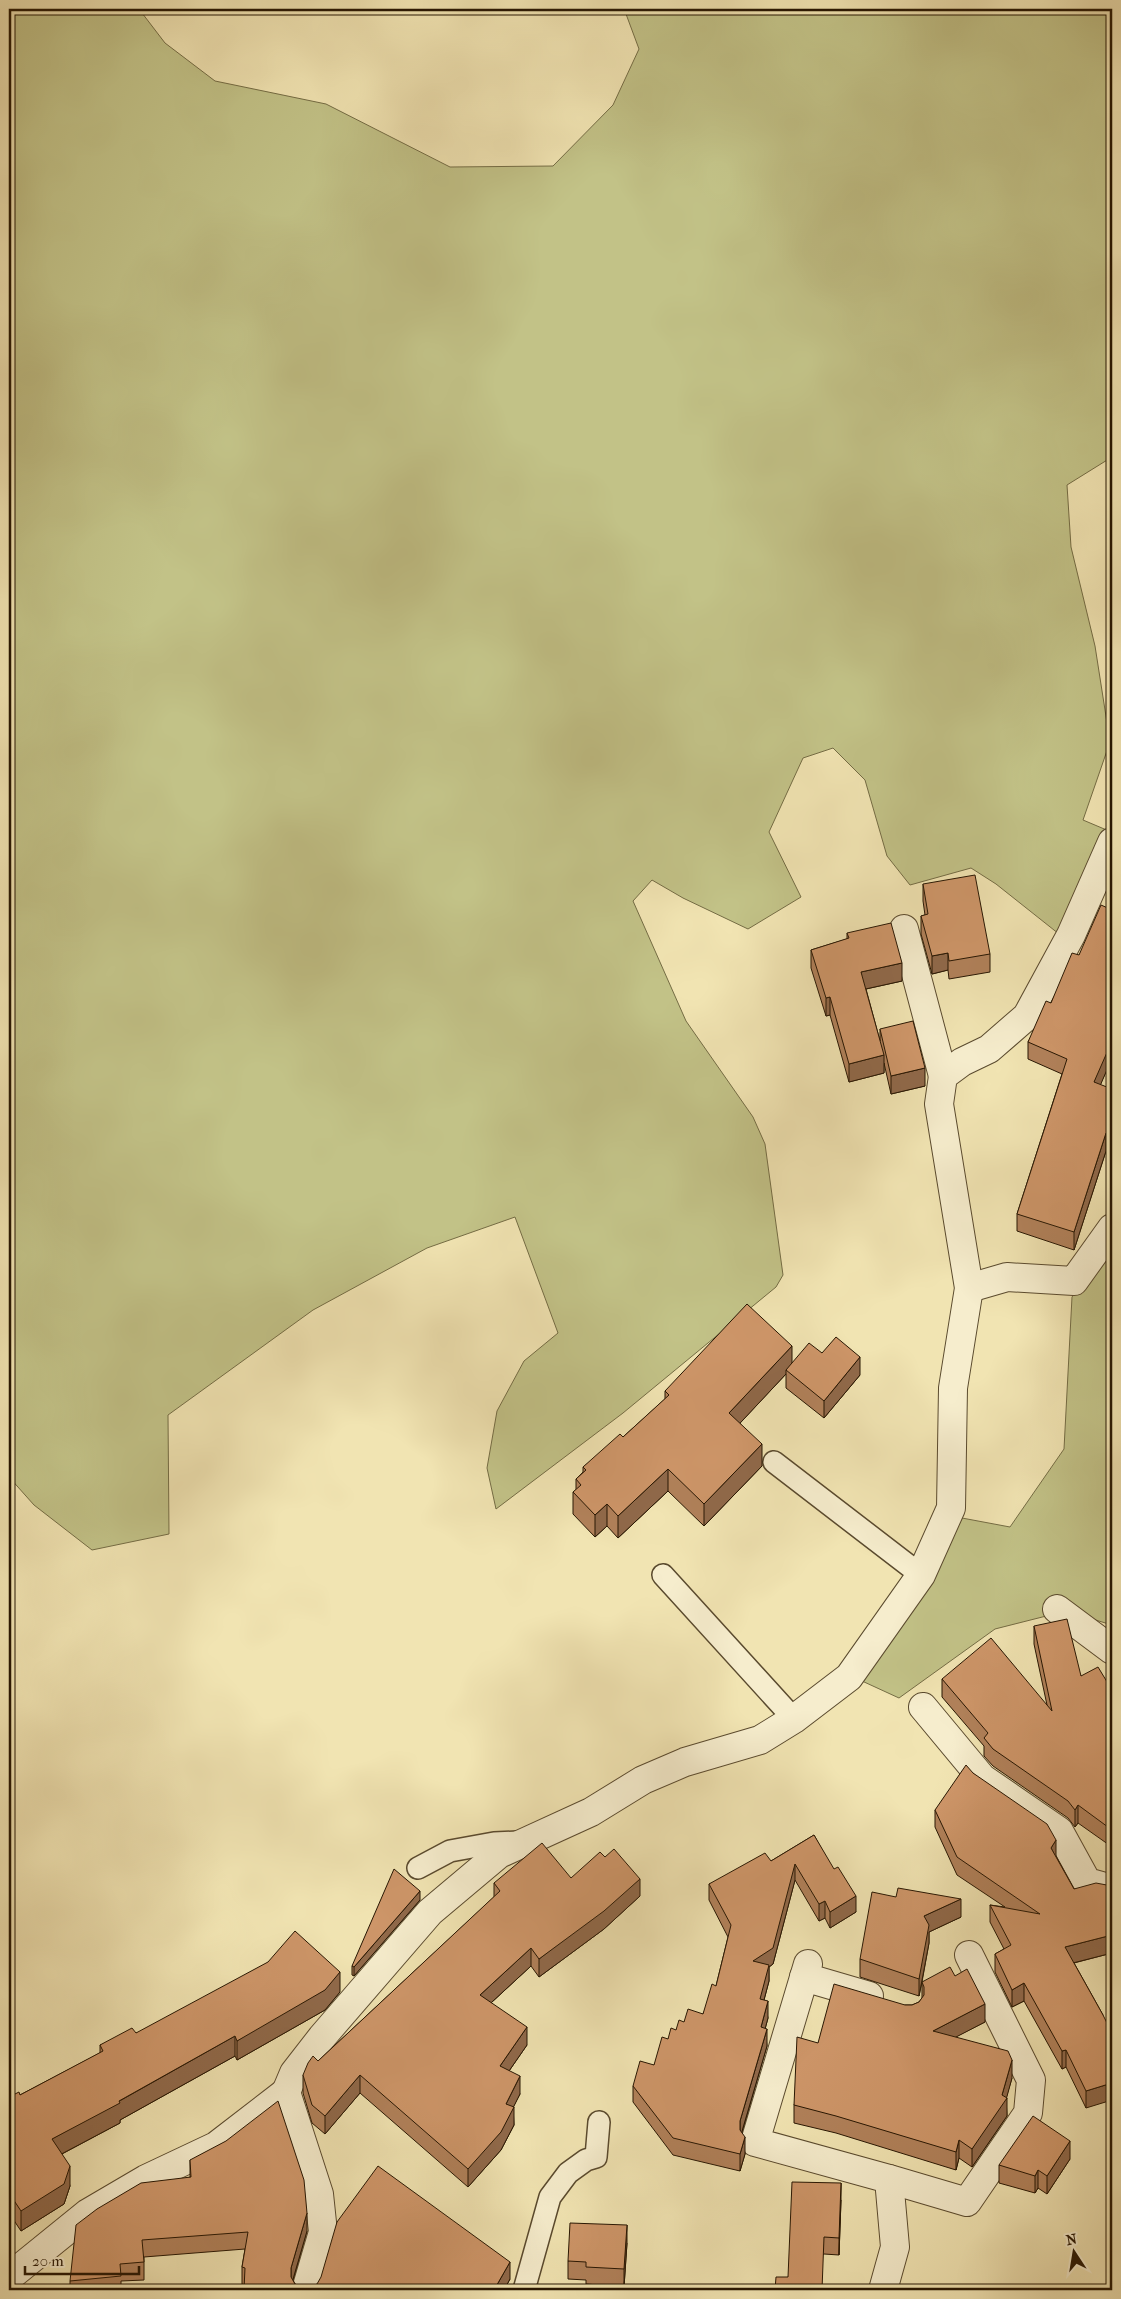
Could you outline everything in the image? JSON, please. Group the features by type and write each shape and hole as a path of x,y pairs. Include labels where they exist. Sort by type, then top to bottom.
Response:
{"street":[{"path":"943,1076 962,1062 989,1049 1027,1016 1071,935 1112,842"},
{"path":"9,2277 88,2213 146,2179 216,2146 286,2092 294,2073 316,2044 430,1912 499,1854 591,1812 643,1780 685,1762 760,1740 794,1718 849,1676 920,1575 951,1508 953,1388 969,1288 939,1104 943,1076 904,929"},
{"path":"969,1288 1007,1277 1074,1281 1112,1228"},
{"path":"1057,1609 1112,1650"},
{"path":"923,1706 982,1778 1059,1831 1088,1882 1112,1889"},
{"path":"890,2002 806,1970 755,2142 967,2202 1028,2113 1031,2080 969,1955"},
{"path":"286,2092 319,2194 323,2232 306,2290"},
{"path":"883,2290 895,2247 889,2179"}],"lane":[{"path":"774,1462 920,1575"},
{"path":"663,1575 794,1718"},
{"path":"418,1868 450,1852 494,1843 525,1842"},
{"path":"524,2290 550,2197 568,2174 586,2160 596,2157 599,2122"}],"green space":[{"path":"9,9 139,9 165,43 215,81 326,104 450,167 553,166 613,105 639,49 626,14 609,9 1112,9 1112,457 1067,485 1071,547 1095,646 1110,742 1083,820 1109,831 1059,934 996,884 971,868 910,885 887,856 865,780 833,748 803,758 769,832 801,897 748,929 683,898 652,880 633,901 686,1021 753,1117 765,1144 783,1275 776,1287 623,1413 496,1509 487,1468 497,1411 524,1361 558,1333 515,1217 427,1248 313,1310 168,1415 169,1534 92,1550 34,1505 9,1477"},
{"path":"1112,1243 1112,1625 1066,1611 995,1629 899,1698 862,1681 933,1580 962,1518 1010,1527 1064,1449 1072,1297"}],"building":[{"path":"975,875 990,954 949,961 948,953 932,956 921,916 928,914 923,884"},
{"path":"1101,905 1110,909 1112,906 1112,1041 1094,1082 1112,1089 1112,1136 1106,1133 1074,1232 1017,1214 1067,1059 1028,1042 1046,1001 1051,1003 1072,953 1079,955"},
{"path":"891,923 902,963 861,972 884,1055 849,1064 830,997 826,998 811,950 849,938 847,933"},
{"path":"913,1021 925,1068 891,1076 880,1029"},
{"path":"747,1304 792,1346 729,1413 762,1444 704,1504 668,1469 618,1516 607,1504 595,1515 573,1492 581,1485 576,1479 586,1470 583,1467 620,1434 623,1437 669,1395 665,1391"},
{"path":"836,1337 860,1357 824,1401 786,1370 809,1343 822,1353"},
{"path":"1067,1619 1081,1676 1098,1667 1112,1690 1112,1830 1078,1805 1075,1810 1068,1801 993,1749 984,1738 988,1733 942,1679 991,1638 1052,1711 1034,1626"},
{"path":"966,1765 973,1773 1047,1824 1056,1840 1051,1848 1074,1889 1096,1883 1112,1886 1112,1935 1065,1947 1112,2033 1112,2083 1086,2091 1066,2050 1062,2051 1024,1983 1012,1990 995,1954 1011,1945 990,1905 1040,1914 957,1857 935,1810"},
{"path":"814,1835 834,1869 838,1867 856,1896 830,1912 825,1901 819,1904 795,1864 773,1948 753,1961 769,1965 760,1999 768,2001 761,2027 767,2029 740,2121 740,2130 745,2137 740,2154 673,2138 633,2086 640,2061 654,2065 662,2037 668,2039 671,2028 676,2030 679,2020 684,2022 688,2009 703,2014 712,1984 716,1986 731,1925 709,1884 765,1853 771,1861"},
{"path":"542,1843 571,1878 600,1852 605,1857 614,1849 640,1879 604,1911 539,1959 531,1948 480,1995 527,2027 500,2066 520,2076 506,2104 514,2107 501,2132 468,2169 360,2075 325,2116 312,2105 303,2075 313,2056 318,2061 500,1891 494,1883"},
{"path":"394,1869 420,1891 354,1967 352,1966"},
{"path":"898,1888 961,1899 924,1916 929,1925 919,1979 860,1959 872,1892 896,1897"},
{"path":"295,1931 340,1972 325,1990 237,2041 235,2036 119,2101 120,2103 52,2139 70,2166 64,2184 21,2211 9,2193 9,2097 19,2092 20,2095 103,2051 100,2045 132,2028 136,2033 268,1962"},
{"path":"950,1967 955,1976 967,1969 985,2004 933,2031 1008,2051 1012,2060 1002,2095 1007,2098 972,2149 959,2140 956,2152 794,2105 797,2037 818,2043 834,1984 905,2005 912,2005 919,2002 924,1995 922,1982"},
{"path":"278,2101 304,2180 307,2213 291,2268 291,2277 295,2284 302,2288 309,2288 317,2284 321,2277 337,2222 378,2166 510,2262 494,2290 244,2290 245,2268 242,2267 248,2232 142,2240 144,2262 120,2264 121,2276 70,2281 76,2225 97,2209 141,2183 191,2177 190,2160 226,2141"},
{"path":"1033,2116 1070,2141 1047,2176 1038,2170 1035,2176 999,2165"},
{"path":"792,2182 841,2183 839,2238 824,2237 822,2290 775,2290 776,2277 788,2277"},
{"path":"570,2223 627,2225 624,2269 586,2267 586,2262 568,2261"}]}
